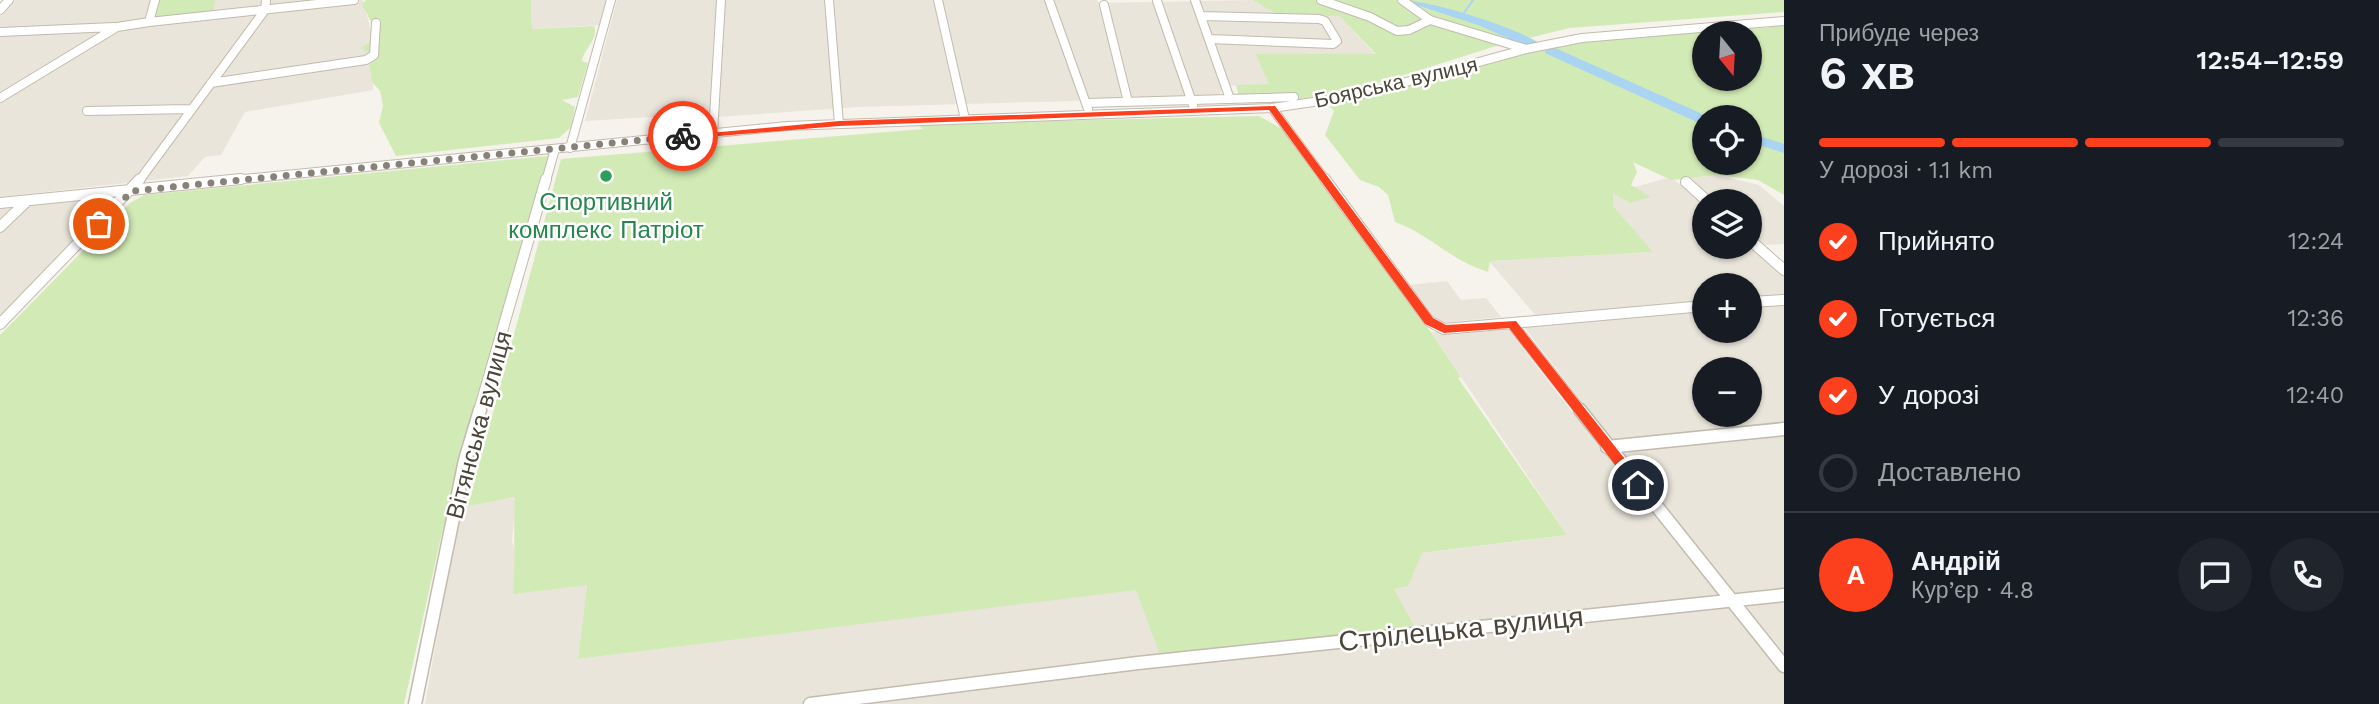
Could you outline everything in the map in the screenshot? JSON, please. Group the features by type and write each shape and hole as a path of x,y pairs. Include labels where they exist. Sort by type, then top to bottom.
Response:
{"street":[{"path":"0,10 9,0"},
{"path":"149,22 155,0"},
{"path":"0,324 132,191 265,10 266,0"},
{"path":"0,32 117,27 354,0"},
{"path":"570,148 611,0"},
{"path":"713,133 721,0"},
{"path":"829,0 839,124"},
{"path":"938,0 965,119"},
{"path":"1049,0 1090,115"},
{"path":"1195,0 1230,99"},
{"path":"1321,0 1370,17 1397,31 1409,30 1430,20"},
{"path":"1402,0 1430,20 1526,49"},
{"path":"1157,1 1195,110"},
{"path":"1104,5 1128,102"},
{"path":"1201,16 1319,19 1325,21 1337,41 1333,44 1210,39"},
{"name":"Боярська вулиця","path":"0,203 713,133 839,124 1272,108 1355,96 1526,49 1633,31 1730,27 1784,21"},
{"path":"211,83 366,60 374,55 376,23"},
{"path":"0,98 117,27"},
{"path":"1086,103 1294,97"},
{"path":"1272,108 1429,321 1444,330 1692,307"},
{"path":"87,111 191,109"},
{"name":"Вітянська вулиця","path":"415,704 465,460 555,149"},
{"path":"1685,182 1693,189"},
{"path":"0,227 27,201"},
{"path":"1762,251 1784,270"},
{"path":"1762,301 1784,300"},
{"path":"1512,324 1607,447 1784,666"},
{"path":"1607,447 1784,429"},
{"name":"Стрілецька вулиця","path":"810,704 1139,663 1784,595"}],"shaded area":[{"path":"15,0 363,0 371,31 373,90 245,112 221,155 205,157 188,176 0,197 0,16"},
{"path":"531,0 607,0 599,25 532,29"},
{"path":"617,0 1096,0 1100,3 1252,0 1278,15 1339,16 1376,55 1257,54 1269,84 1224,86 1218,97 858,107 717,117 718,113 585,121"},
{"path":"1717,175 1759,185 1784,206 1784,244 1762,244 1762,189 1700,189 1688,178"},
{"path":"1671,177 1692,195 1692,259 1762,259 1762,256 1784,276 1784,424 1762,426 1762,357 1692,357 1692,427 1756,427 1613,442 1524,327 1543,324 1489,261 1652,252 1613,206 1613,193"},
{"path":"123,195 0,322 0,206"},
{"path":"1447,281 1461,300 1486,298 1501,317 1440,323 1432,318 1409,285"},
{"path":"1508,329 1603,452 1784,436 1784,704 425,704 460,507 516,497 512,541 517,557 587,585 578,659 1567,535 1431,332"}],"green space":[{"path":"158,0 215,0 213,13 154,18"},
{"path":"366,0 531,0 532,29 594,26 593,40 582,61 588,63 578,97 562,100 575,107 571,127 559,138 396,156 379,123 383,106 380,91 372,82 368,52 361,48 371,41 375,30 362,4"},
{"path":"1252,0 1784,0 1784,12 1569,28 1493,47 1350,92 1268,103 1241,103 1236,85 1269,84 1256,54 1376,54 1339,16 1278,15"},
{"path":"1784,24 1784,195 1758,180 1717,175 1671,180 1633,162 1637,172 1631,185 1651,197 1630,203 1613,193 1613,206 1653,252 1490,261 1488,272 1462,261 1419,233 1395,222 1388,195 1379,187 1360,180 1325,135 1334,111 1329,105 1520,54 1629,35 1692,31 1692,91 1762,91 1762,28"},
{"path":"1259,116 1289,133 1329,181 1461,377 1458,378 1567,535 1422,553 1408,586 1394,589 1414,626 1160,655 1136,590 578,659 587,585 513,594 515,497 468,506 561,159 923,129 917,124"},
{"path":"547,156 556,164 442,532 404,704 0,704 0,335 130,203 144,195"}],"waterway":[{"path":"1407,0 1482,23 1537,46"},
{"path":"1462,16 1473,0"},
{"path":"1549,50 1692,115"},
{"path":"1762,141 1784,149"}],"way so far":[{"path":"99,224 132,191 683,136"}],"place":[{"name":"Спортивний комплекс Патріот","path":"606,176"}],"route":[{"path":"683,136 788,126 1272,108 1429,321 1444,330 1512,324 1638,485"}]}
